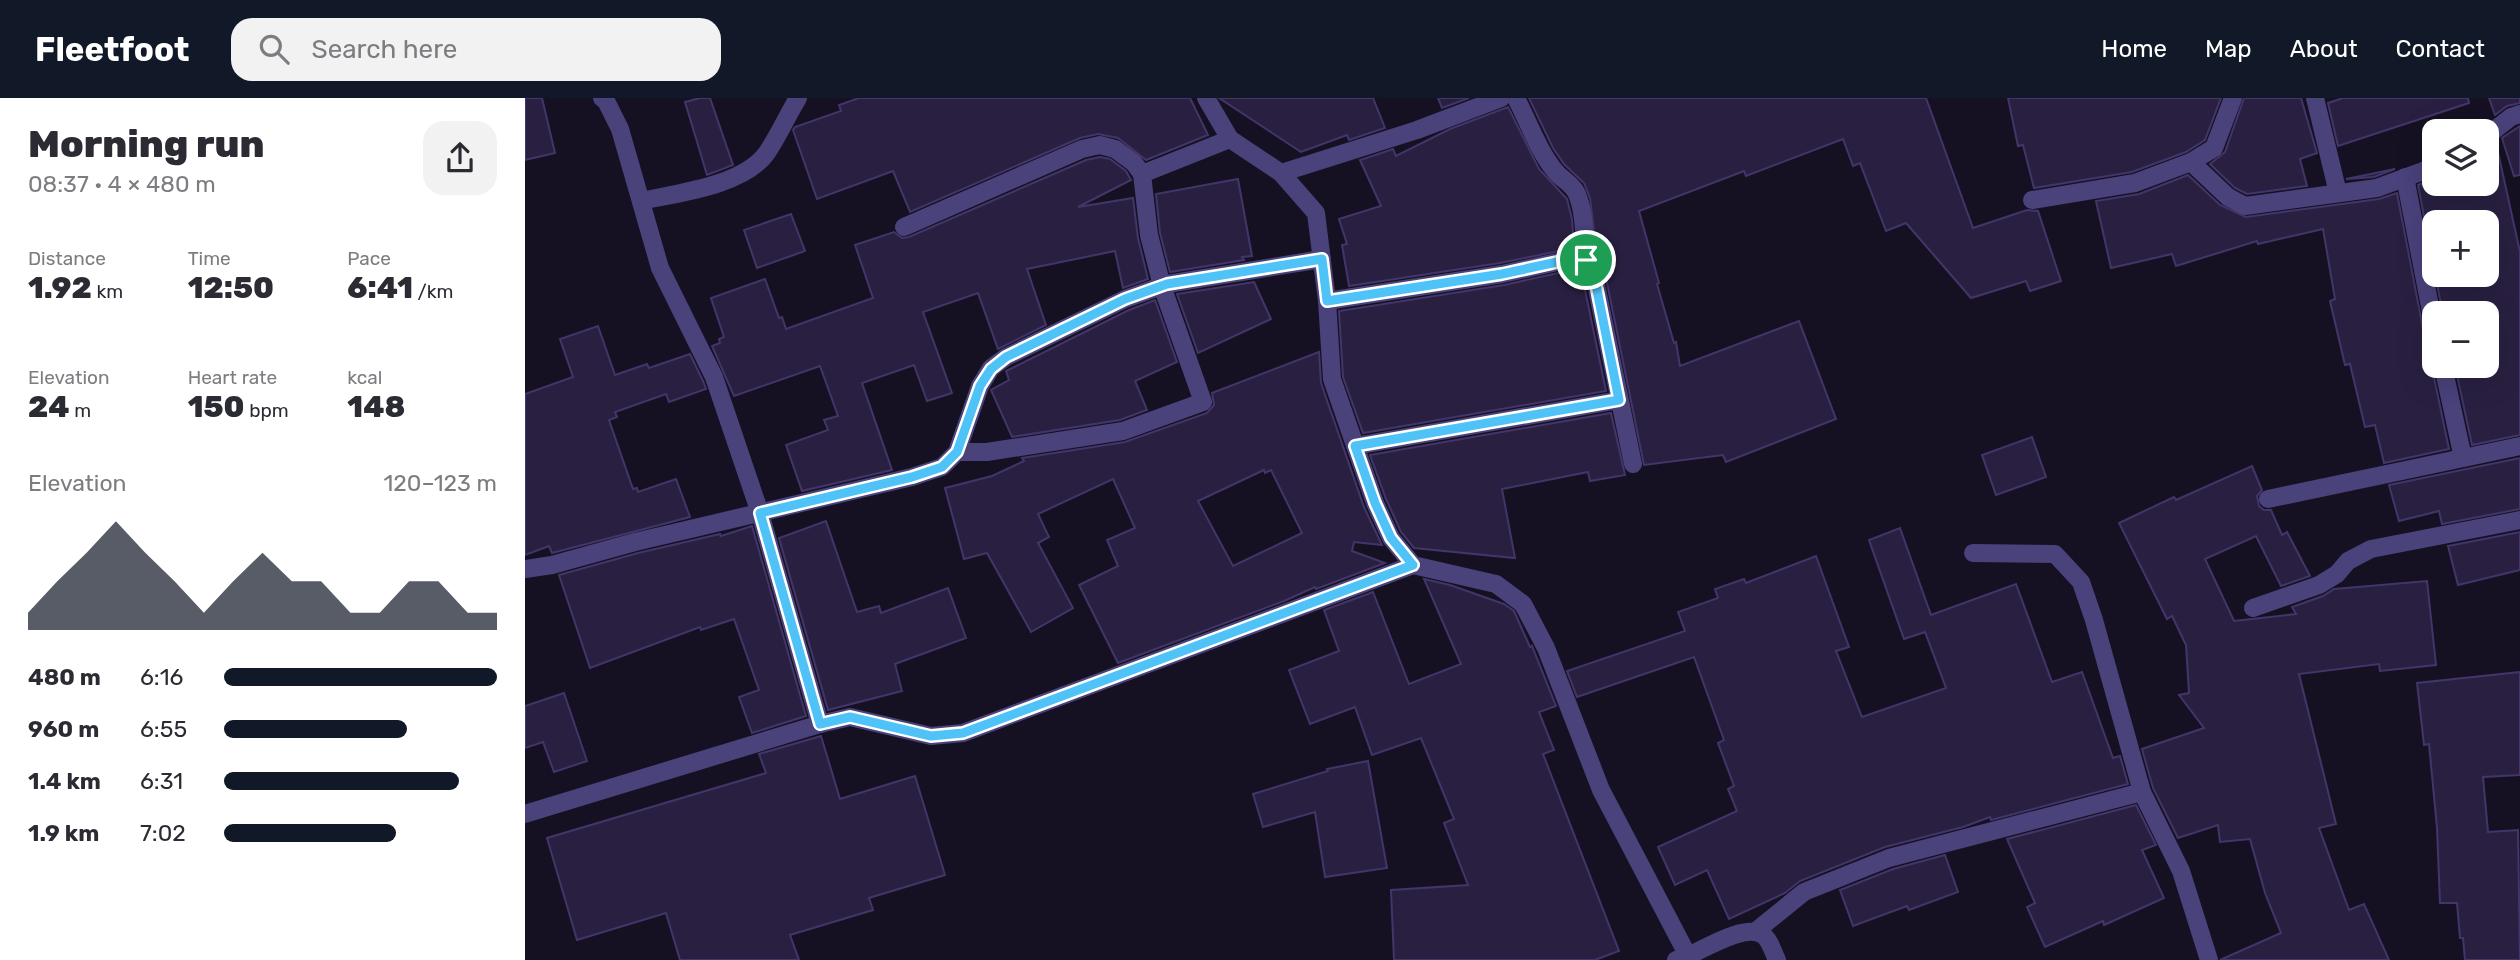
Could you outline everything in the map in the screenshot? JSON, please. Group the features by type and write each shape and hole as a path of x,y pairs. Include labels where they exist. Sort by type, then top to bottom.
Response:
{"street":[{"path":"602,98 621,129 660,268 714,377 760,513 820,724"},
{"path":"641,201 719,183 742,173 764,156 798,98"},
{"path":"1206,98 1230,139 1281,173 1316,213 1327,301 1332,379 1375,503 1391,538 1413,565"},
{"path":"1281,173 1417,130 1501,98"},
{"path":"1516,98 1548,160 1556,173 1567,180 1576,192 1580,204 1586,260 1593,270 1633,464"},
{"path":"2032,201 2135,183 2191,162 2214,148 2233,98"},
{"path":"2315,98 2338,193"},
{"path":"2499,126 2520,114"},
{"path":"1142,174 1230,139"},
{"path":"904,227 1082,149 1100,145 1115,149 1142,174 1149,235 1161,286 1203,402 1123,431 987,452 957,452"},
{"path":"2191,162 2228,197 2245,206 2377,188 2422,171"},
{"path":"2405,177 2429,301"},
{"path":"525,569 552,565 635,542 912,477 942,467 957,452 980,386 991,369 1006,357 1125,299 1161,286 1322,259"},
{"path":"1327,301 1502,274 1571,259 1586,260"},
{"path":"2446,378 2463,458"},
{"path":"1355,446 1619,400"},
{"path":"2268,499 2520,446"},
{"path":"2253,608 2319,585 2337,574 2348,561 2371,549 2520,520"},
{"path":"1973,553 2055,554 2081,582 2142,792 2181,872 2209,960"},
{"path":"525,814 850,717 931,736 963,733 1413,565 1496,584 1523,604 1546,648 1606,801 1682,958 1744,931 1755,931 1766,937 1777,960"},
{"path":"1755,931 1804,892 1889,858 2142,792"}],"building":[{"path":"525,98 542,98 555,153 525,160"},
{"path":"710,98 733,165 707,175 685,102"},
{"path":"859,98 1190,98 1208,135 1146,160 1118,138 1098,134 1080,138 910,212 893,171 817,199 793,130 841,111 839,105"},
{"path":"1219,98 1373,98 1385,128 1349,140 1347,135 1301,152"},
{"path":"1438,98 1469,98 1442,108"},
{"path":"1529,98 1926,98 1973,228 2027,210 2038,211 2061,281 2030,291 2026,281 1971,298 1906,223 1886,231 1860,163 1853,166 1843,139 1746,176 1744,171 1639,211 1659,283 1657,284 1674,343 1676,342 1680,366 1799,321 1836,419 1726,462 1723,455 1644,465 1604,268 1597,256 1590,198 1584,183 1564,164 1553,148"},
{"path":"2008,98 2221,98 2205,140 2186,152 2132,172 2034,188 2023,145 2018,146"},
{"path":"2244,98 2301,98 2317,153 2300,159 2307,186 2247,194 2235,188 2210,164 2225,152"},
{"path":"2343,98 2468,98 2469,103 2338,146 2328,103"},
{"path":"2489,98 2520,98 2520,103 2507,106 2495,115"},
{"path":"1508,107 1539,169 1567,199 1572,219 1574,248 1500,263 1349,286 1342,245 1347,244 1339,219 1381,206 1360,160 1393,149 1396,156 1450,129"},
{"path":"2520,126 2520,175 2514,176 2502,138"},
{"path":"1100,157 1110,159 1126,171 1131,180 1078,207 1133,198 1138,238 1148,279 1123,288 1115,251 1027,269 1046,325 998,349 978,293 923,312 952,393 927,401 914,365 862,383 892,470 802,491 786,445 828,430 824,420 838,416 820,366 734,396 712,346 720,343 719,339 724,337 711,298 765,279 779,318 782,317 786,329 873,298 855,245 894,232 902,238 909,237 1086,160"},
{"path":"2499,157 2520,252 2520,435 2472,445 2458,378 2499,378 2499,301 2440,301 2438,287 2499,287 2499,210 2423,210 2418,185 2422,184 2422,196 2499,196"},
{"path":"2395,169 2374,177 2346,179"},
{"path":"2188,175 2220,205 2246,217 2379,199 2397,193 2422,324 2422,378 2434,378 2449,449 2384,463 2375,425 2365,427 2350,364 2345,365 2330,301 2335,299 2323,229 2258,244 2257,241 2176,266 2172,254 2111,268 2096,201 2139,194"},
{"path":"1238,179 1252,256 1242,257 1244,260 1170,272 1160,233 1156,194"},
{"path":"791,214 805,251 757,268 744,230"},
{"path":"1572,270 1580,271 1582,275 1606,391 1363,433 1343,377 1339,311 1504,285"},
{"path":"1254,282 1271,319 1198,353 1177,294"},
{"path":"1155,300 1177,362 1135,381 1147,410 1120,420 1012,437 991,390 1009,380 1006,371 1129,310"},
{"path":"598,326 615,375 647,364 649,368 690,354 706,389 669,402 666,394 615,412 617,417 609,420 633,489 637,488 638,492 676,479 690,517 552,553 549,546 525,555 525,394 573,377 560,339"},
{"path":"1319,352 1321,383 1364,507 1382,545 1354,542 1352,551 1385,563 1118,663 1079,585 1118,566 1107,540 1135,528 1113,479 1038,514 1049,537 1038,543 1073,608 1031,632 987,553 964,559 945,488 992,476 1024,461 1022,458 1125,442 1207,413 1214,405 1212,393","holes":["1264,470 1265,473 1271,470 1302,533 1233,566 1198,501"]},
{"path":"1611,413 1625,475 1590,481 1588,472 1502,489 1515,558 1414,548 1401,532 1370,455"},
{"path":"2032,437 2046,477 1996,495 1982,455"},
{"path":"2520,458 2520,509 2442,524 2439,511 2399,521 2389,485"},
{"path":"2252,466 2262,490 2257,496 2259,506 2264,510 2271,510 2282,535 2287,532 2310,576 2281,586 2256,536 2205,559 2234,621 2296,614 2292,607 2323,596 2334,589 2427,581 2436,665 2380,671 2379,664 2299,674 2336,824 2319,828 2349,910 2364,904 2389,960 2220,960 2281,933 2265,893 2250,839 2220,842 2218,825 2178,838 2153,788 2142,749 2204,728 2179,695 2189,693 2186,645 2172,616 2167,619 2119,523 2174,497 2176,500"},
{"path":"826,521 857,612 879,606 881,613 948,588 966,638 895,664 902,691 828,710 779,538"},
{"path":"752,526 806,716 752,733 739,697 759,690 734,619 701,630 700,627 590,668 559,575"},
{"path":"1900,528 1931,615 2016,584 2052,682 2082,672 2113,758 2120,756 2128,784 1991,820 1990,817 1963,827 1885,847 1800,881 1785,893 1729,919 1707,870 1675,885 1658,847 1737,811 1728,789 1734,786 1718,743 1724,740 1694,657 1577,697 1567,671 1685,631 1678,612 1718,598 1715,589 1744,579 1746,583 1816,556 1849,647 1836,651 1862,717 1946,688 1925,632 1904,639 1869,540"},
{"path":"2520,532 2520,570 2458,585 2448,546"},
{"path":"1424,579 1504,604 1514,611 1530,647 1532,646 1556,706 1539,712 1554,750 1543,754 1619,951 1595,960 1394,960 1391,890 1468,885 1444,823 1454,819 1421,738 1372,755 1355,707 1310,724 1289,670 1339,651 1324,610 1373,592 1409,684 1461,664"},
{"path":"2520,672 2520,775 2483,777 2488,832 2518,830 2520,960 2465,960 2457,903 2440,903 2437,828 2429,744 2424,745 2417,683"},
{"path":"564,693 587,761 554,772 543,742 525,748 525,706"},
{"path":"821,736 840,799 915,776 945,875 869,898 873,910 790,935 799,960 680,960 666,913 577,940 547,838 766,773 759,754"},
{"path":"1368,761 1387,868 1325,877 1315,812 1263,827 1253,794 1328,771 1327,769"},
{"path":"2136,805 2156,845 2142,850 2164,898 2104,925 2103,921 2045,947 2027,907 2035,903 2007,839"},
{"path":"1945,855 1958,892 1909,910 1907,906 1853,926 1840,890 1893,869"}],"route":[{"path":"1322,259 1327,301 1502,274 1571,259 1586,260 1593,270 1619,400 1355,446 1375,503 1391,538 1413,565 963,733 931,736 850,717 820,724 760,513 912,477 942,467 957,452 980,386 991,369 1006,357 1125,299 1167,284 1322,259"}]}
